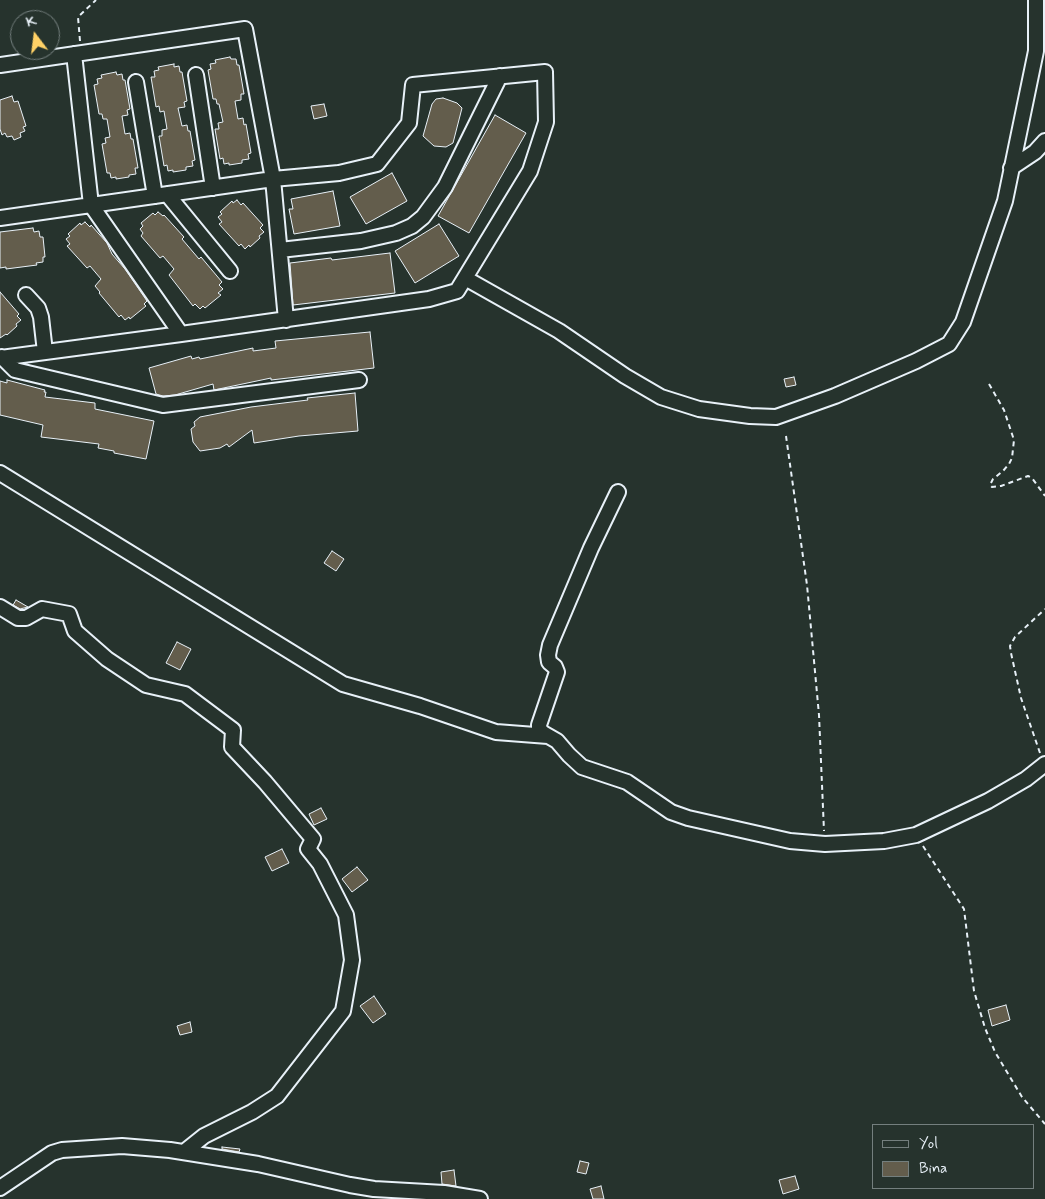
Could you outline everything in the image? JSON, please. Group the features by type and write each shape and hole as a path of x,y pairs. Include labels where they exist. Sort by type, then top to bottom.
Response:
{"street":[{"path":"465,278 559,331 625,376 661,397 699,409 750,416 776,417 836,396 916,361 949,344 963,322 1005,201 1036,52 1036,0"},
{"path":"0,65 245,29 273,179 286,320"},
{"path":"78,54 91,205 181,334"},
{"path":"0,218 273,179 339,173 377,164 409,123 413,85 545,72 546,122 530,171 457,291 429,299 1,358"},
{"path":"196,75 213,188"},
{"path":"280,250 361,241 412,226 423,217 445,187 500,76"},
{"path":"136,82 161,195 230,271"},
{"path":"1011,168 1035,152 1045,141"},
{"path":"26,295 38,308 41,317 45,352"},
{"path":"1,358 15,370 163,405 359,380"},
{"path":"0,473 343,684 420,706 496,732 548,736"},
{"path":"618,492 595,540 550,645 548,655 550,662 557,672 539,729 560,744 582,767 634,785 671,812 688,818 790,841 824,844 884,841 916,835 997,796 1026,779 1045,764"},
{"path":"0,607 18,618 26,618 42,609 69,614 75,630 107,659 146,685 185,694 233,730 232,747 314,839 308,849 320,864 346,915 352,960 343,1011 277,1096 252,1112 204,1136 184,1152"},
{"path":"0,1188 52,1153 62,1150 122,1146 184,1152 258,1164 374,1189 444,1193 480,1199"}],"path":[{"path":"78,54 78,17 96,0"},
{"path":"988,384 1004,410 1014,440 1012,458 990,485 992,487 1001,486 1028,476 1036,482 1045,496"},
{"path":"786,436 807,585 814,658 824,844"},
{"path":"1045,609 1015,637 1010,646 1010,653 1022,698 1038,750 1045,764"},
{"path":"916,835 964,909 974,991 985,1028 995,1052 1022,1096 1045,1124"}],"building":[{"path":"230,57 231,59 236,59 237,65 239,65 244,94 241,94 241,100 235,101 238,119 243,118 244,125 246,124 251,153 248,154 249,159 242,160 242,163 229,165 229,163 224,164 223,158 220,159 215,129 219,129 218,123 223,122 219,104 217,104 216,99 213,99 208,70 211,69 210,64 216,63 215,60"},
{"path":"174,64 174,67 179,66 180,72 182,72 187,101 184,102 185,107 178,108 182,126 187,125 188,131 190,131 195,160 192,161 193,166 186,167 186,170 173,172 173,170 168,171 167,165 164,166 159,136 162,136 162,130 167,129 164,111 160,112 159,106 156,107 151,77 155,77 154,71 159,70 158,67"},
{"path":"116,72 117,75 122,74 123,80 125,80 130,109 127,110 128,115 122,116 125,134 130,133 131,139 133,139 138,168 135,168 136,174 116,179 116,177 111,178 110,173 107,173 102,144 106,143 105,138 110,137 107,119 103,119 102,114 99,114 94,85 98,84 97,79 102,78 101,75"},
{"path":"12,96 14,102 18,101 26,126 23,127 25,131 20,133 21,137 14,140 12,136 7,137 5,133 2,135 0,129 0,100"},
{"path":"443,98 457,103 462,108 453,143 446,147 434,146 423,136 432,104 436,99"},
{"path":"324,104 327,116 314,119 311,106"},
{"path":"495,115 526,133 469,233 438,216"},
{"path":"392,173 407,201 366,224 350,197"},
{"path":"333,191 340,226 294,234 289,209 293,209 291,199"},
{"path":"237,200 241,205 243,203 263,225 260,228 264,232 259,236 260,238 245,249 241,244 239,246 219,224 222,222 218,217 222,214 220,212 232,201 233,203"},
{"path":"158,212 164,215 184,237 182,239 199,259 201,257 222,282 219,285 223,289 218,293 221,295 205,308 203,306 200,309 195,304 193,306 169,275 174,269 163,256 160,258 141,236 143,233 140,229 143,226 141,223 153,213 155,215"},
{"path":"85,222 90,227 91,225 107,243 112,254 147,301 144,304 146,306 130,319 129,317 125,320 121,315 119,317 95,286 101,279 90,266 87,268 67,246 70,244 66,239 70,236 68,234 80,223 81,225"},
{"path":"439,224 459,256 415,283 395,251"},
{"path":"33,228 34,232 39,231 40,237 43,237 45,257 43,257 43,262 36,263 37,265 0,268 0,232"},
{"path":"390,253 395,293 293,305 290,263"},
{"path":"0,292 19,314 17,316 21,320 7,335 0,338"},
{"path":"370,332 374,368 271,380 271,378 214,390 213,384 175,395 163,396 156,394 149,368 191,356 192,359 199,357 200,359 253,348 253,351 276,348 275,341"},
{"path":"794,377 796,385 786,387 784,379"},
{"path":"7,380 45,390 45,397 95,403 95,409 154,421 146,459 98,448 99,444 41,437 43,425 0,415 0,381 7,383"},
{"path":"355,393 358,431 299,436 254,443 252,430 229,447 227,444 220,448 200,451 193,442 191,429 195,426 194,422 200,417 251,407 308,400 307,398"},
{"path":"332,551 344,559 336,571 324,563"},
{"path":"16,600 28,607 20,609 13,605"},
{"path":"177,642 191,649 180,670 166,663"},
{"path":"321,808 327,819 314,825 309,814"},
{"path":"282,849 289,863 272,871 265,857"},
{"path":"357,867 368,880 352,892 342,879"},
{"path":"374,996 386,1014 373,1023 360,1006"},
{"path":"1006,1005 1010,1020 992,1026 988,1010"},
{"path":"190,1022 192,1032 180,1035 177,1026"},
{"path":"222,1147 240,1149 239,1152 222,1149"},
{"path":"580,1161 589,1163 586,1174 577,1172"},
{"path":"454,1170 456,1186 442,1184 441,1172"},
{"path":"795,1176 799,1189 783,1194 779,1180"},
{"path":"601,1186 604,1199 593,1199 590,1189"}]}
